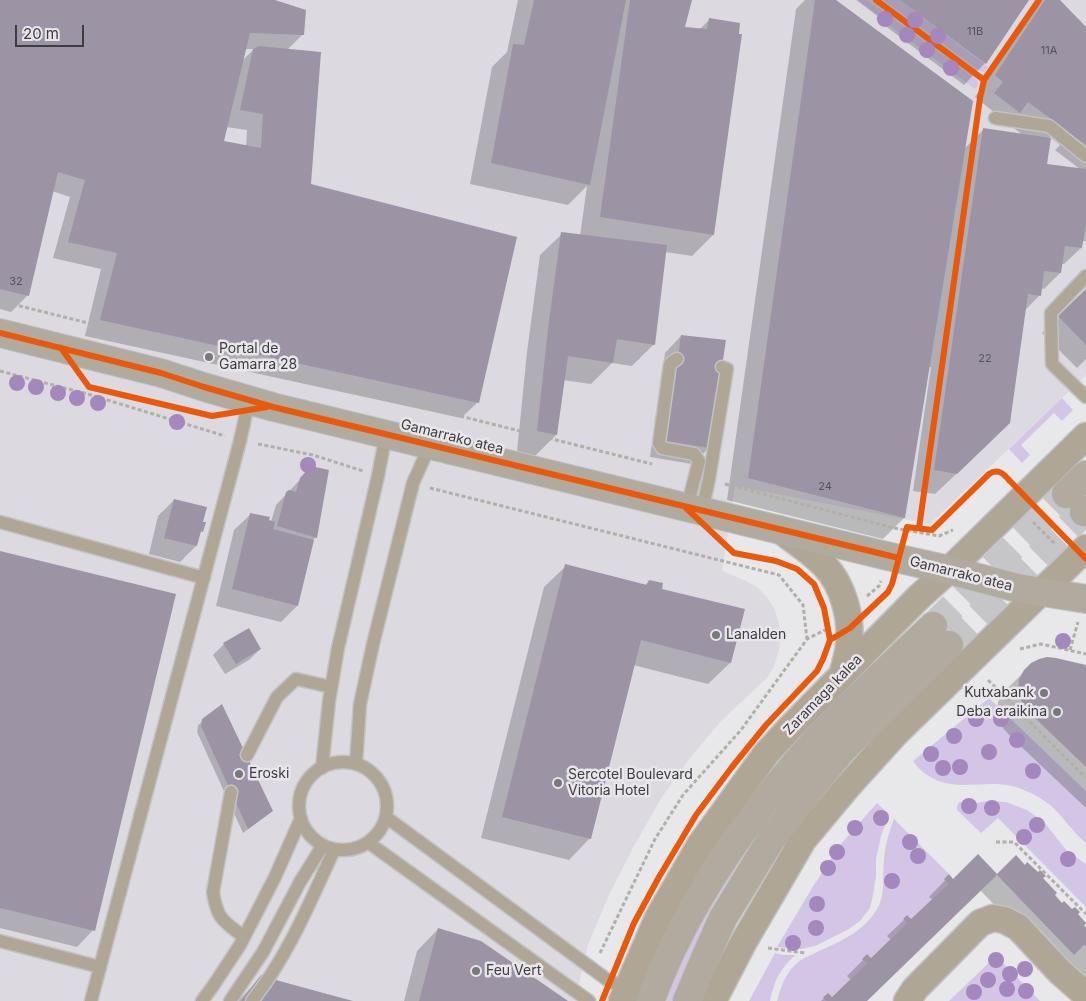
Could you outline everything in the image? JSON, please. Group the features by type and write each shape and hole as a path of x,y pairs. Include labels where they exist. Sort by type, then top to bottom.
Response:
{"main road":[{"name":"Gamarrako atea","path":"0,333 161,373 249,400 430,445 949,570 1016,588 1086,599"},
{"path":"1079,505 1086,475"},
{"name":"Zaramaga kalea","path":"633,997 673,948 726,855 761,807 802,757 861,695 941,636 842,750 770,841 723,918 688,1001"}],"street":[{"name":"Zaramaga kalea","path":"633,997 658,918 700,845 766,754 919,597 1086,436"},
{"name":"Gamarrako atea","path":"779,529 825,566 833,576 844,600 835,630 849,646 842,675"},
{"path":"713,1001 743,943 803,840 895,734 1079,555"},
{"path":"906,1001 915,989 980,923 993,918 1004,920 1018,927 1060,972 1086,995"}],"lane":[{"path":"995,118 1049,126 1086,156"},
{"path":"1086,276 1051,313 1052,364 1086,398"},
{"path":"677,359 670,364 659,443 662,448 694,454 698,461 695,476 695,509"},
{"path":"695,509 709,479 727,369 722,367"},
{"path":"91,1001 204,578 249,400"},
{"path":"322,768 331,687 338,648 377,481 386,434"},
{"path":"356,764 360,704 372,644 413,484 430,445"},
{"path":"0,522 204,578"},
{"path":"246,755 277,698 296,679 331,687"},
{"path":"345,762 356,764 369,770 378,779 385,791 386,817 377,835 369,843 358,848 346,850 328,848 309,834 304,826 299,803 303,789 311,777 322,768 333,763 345,762"},
{"path":"231,792 213,892 216,907 223,920 244,937"},
{"path":"386,817 633,997"},
{"path":"202,1001 240,945 275,877 301,818"},
{"path":"369,843 589,1001"},
{"path":"252,1001 270,978 300,924 328,848"},
{"path":"230,1001 263,952 300,882 328,848"},
{"path":"0,940 100,967"}],"path":[{"path":"0,301 695,476"},
{"path":"89,387 99,390"},
{"path":"709,479 894,528"},
{"path":"1015,505 1079,555"},
{"path":"899,558 907,527 932,530"},
{"path":"1016,654 1022,648 1041,644 1086,654"},
{"path":"993,675 988,680 1086,778"},
{"path":"996,842 1014,842 1086,914"},
{"path":"765,947 805,953"}],"shaded area":[{"path":"0,0 1086,0 1086,375 930,524 735,486 722,571 757,587 767,597 774,608 779,624 781,636 779,650 768,677 722,720 690,758 662,797 608,897 588,945 575,1001 0,1001"},
{"path":"855,0 868,0 976,79 978,82 977,87 975,89"},
{"path":"883,0 900,0 988,67 985,71 981,72"},
{"path":"1062,398 1073,410 1062,421 1054,413 1021,445 1030,455 1022,463 1009,449"},
{"path":"989,698 1086,791 1086,843 1053,808 1031,793 1016,787 1000,784 956,785 945,783 923,772 913,761"},
{"path":"988,801 1006,802 1027,810 1044,822 1067,851 1086,864 1086,907 998,818 981,833 957,810 959,802 976,803"},
{"path":"877,803 889,814 881,836 876,859 876,876 870,908 860,921 849,929 815,946 801,949 777,947 841,844"},
{"path":"894,819 949,874 944,879 948,884 911,919 907,915 903,919 907,923 871,958 867,954 863,959 867,963 832,997 827,993 823,997 826,1001 777,1001 786,976 796,964 804,958 852,934 872,917 882,898 885,850"},
{"path":"739,853 746,859 676,1001 660,1001 683,951"},
{"path":"775,953 795,955 778,976 770,1001 749,1001"},
{"path":"996,956 1040,1001 949,1001"}],"building":[{"path":"0,0 275,0 306,10 304,35 250,33 224,141 261,148 263,114 240,110 253,49 259,46 321,52 311,184 517,237 479,403 100,320 117,253 68,242 85,180 58,172 29,296 0,289"},
{"path":"534,0 626,0 590,185 491,163 513,44 524,45"},
{"path":"630,0 692,0 685,27 707,29 709,18 740,23 739,34 742,34 714,235 600,217"},
{"path":"815,0 836,0 973,101 905,518 748,478"},
{"path":"900,0 1029,0 986,64"},
{"path":"1045,0 1060,0 1086,27 1086,145 1028,102 1020,113 994,93 1003,82 995,75"},
{"path":"983,128 1051,138 1047,164 1086,169 1086,223 1082,248 1065,246 1061,273 1044,271 1041,296 1028,294 1010,423 957,474 934,470"},
{"path":"561,232 667,245 655,345 617,339 613,363 568,356 557,435 537,431"},
{"path":"1086,289 1086,345 1058,316"},
{"path":"681,335 726,340 710,448 666,441"},
{"path":"311,466 329,470 317,538 277,526 286,492 289,490 296,492 300,478"},
{"path":"174,499 207,507 203,522 206,522 203,532 201,531 197,546 164,538"},
{"path":"250,513 270,517 269,520 275,522 273,529 314,540 298,606 232,589"},
{"path":"0,551 176,594 95,931 0,908"},
{"path":"565,564 647,585 649,580 663,583 662,589 745,609 731,663 641,640 591,839 502,817"},
{"path":"249,628 261,649 236,664 223,643"},
{"name":"Deba eraikina","path":"1047,657 1086,665 1086,767 1034,717 1024,706 1019,696 1019,679 1024,670 1031,663"},
{"name":"Eroski","path":"222,704 273,811 248,829 201,726 202,719"},
{"path":"978,854 997,874 1016,855 1025,865 1027,862 1038,872 1040,870 1046,876 1043,878 1057,893 1055,895 1062,903 1064,901 1072,909 1075,907 1080,912 1078,914 1086,923 1084,926 1086,927 1086,946 1084,945 1074,955 997,875 867,1001 826,1001 823,997 828,993 832,997 867,963 862,959 867,954 871,958 907,923 903,919 907,915 911,919 948,884 944,879 949,874 953,879"},
{"name":"Feu Vert","path":"438,928 481,941 568,1001 419,1001"},
{"path":"261,975 279,981 353,1001 241,1001"}],"tunnel":[{"path":"933,626 1066,494"},
{"path":"949,645 1084,512"}],"cycle path":[{"path":"876,0 984,80"},
{"path":"919,528 984,80 1039,0"},
{"path":"0,333 161,373 273,407 899,558"},
{"path":"61,348 89,387 212,416 267,407"},
{"path":"602,1001 634,923 696,815 766,725 817,671 830,640 850,628 888,592 892,584 907,527 932,530 989,474 998,472 1005,476 1086,559"},
{"path":"686,508 734,553 776,561 797,569 814,584 824,608 830,640"}],"place":[{"name":"Portal de Gamarra 28","path":"209,357"},
{"name":"Lanalden","path":"716,635"},
{"name":"Kutxabank","path":"1044,693"},
{"name":"Deba eraikina","path":"1057,712"},
{"name":"Eroski","path":"239,774"},
{"name":"Sercotel Boulevard Vitoria Hotel","path":"558,783"},
{"name":"Feu Vert","path":"476,971"}]}
